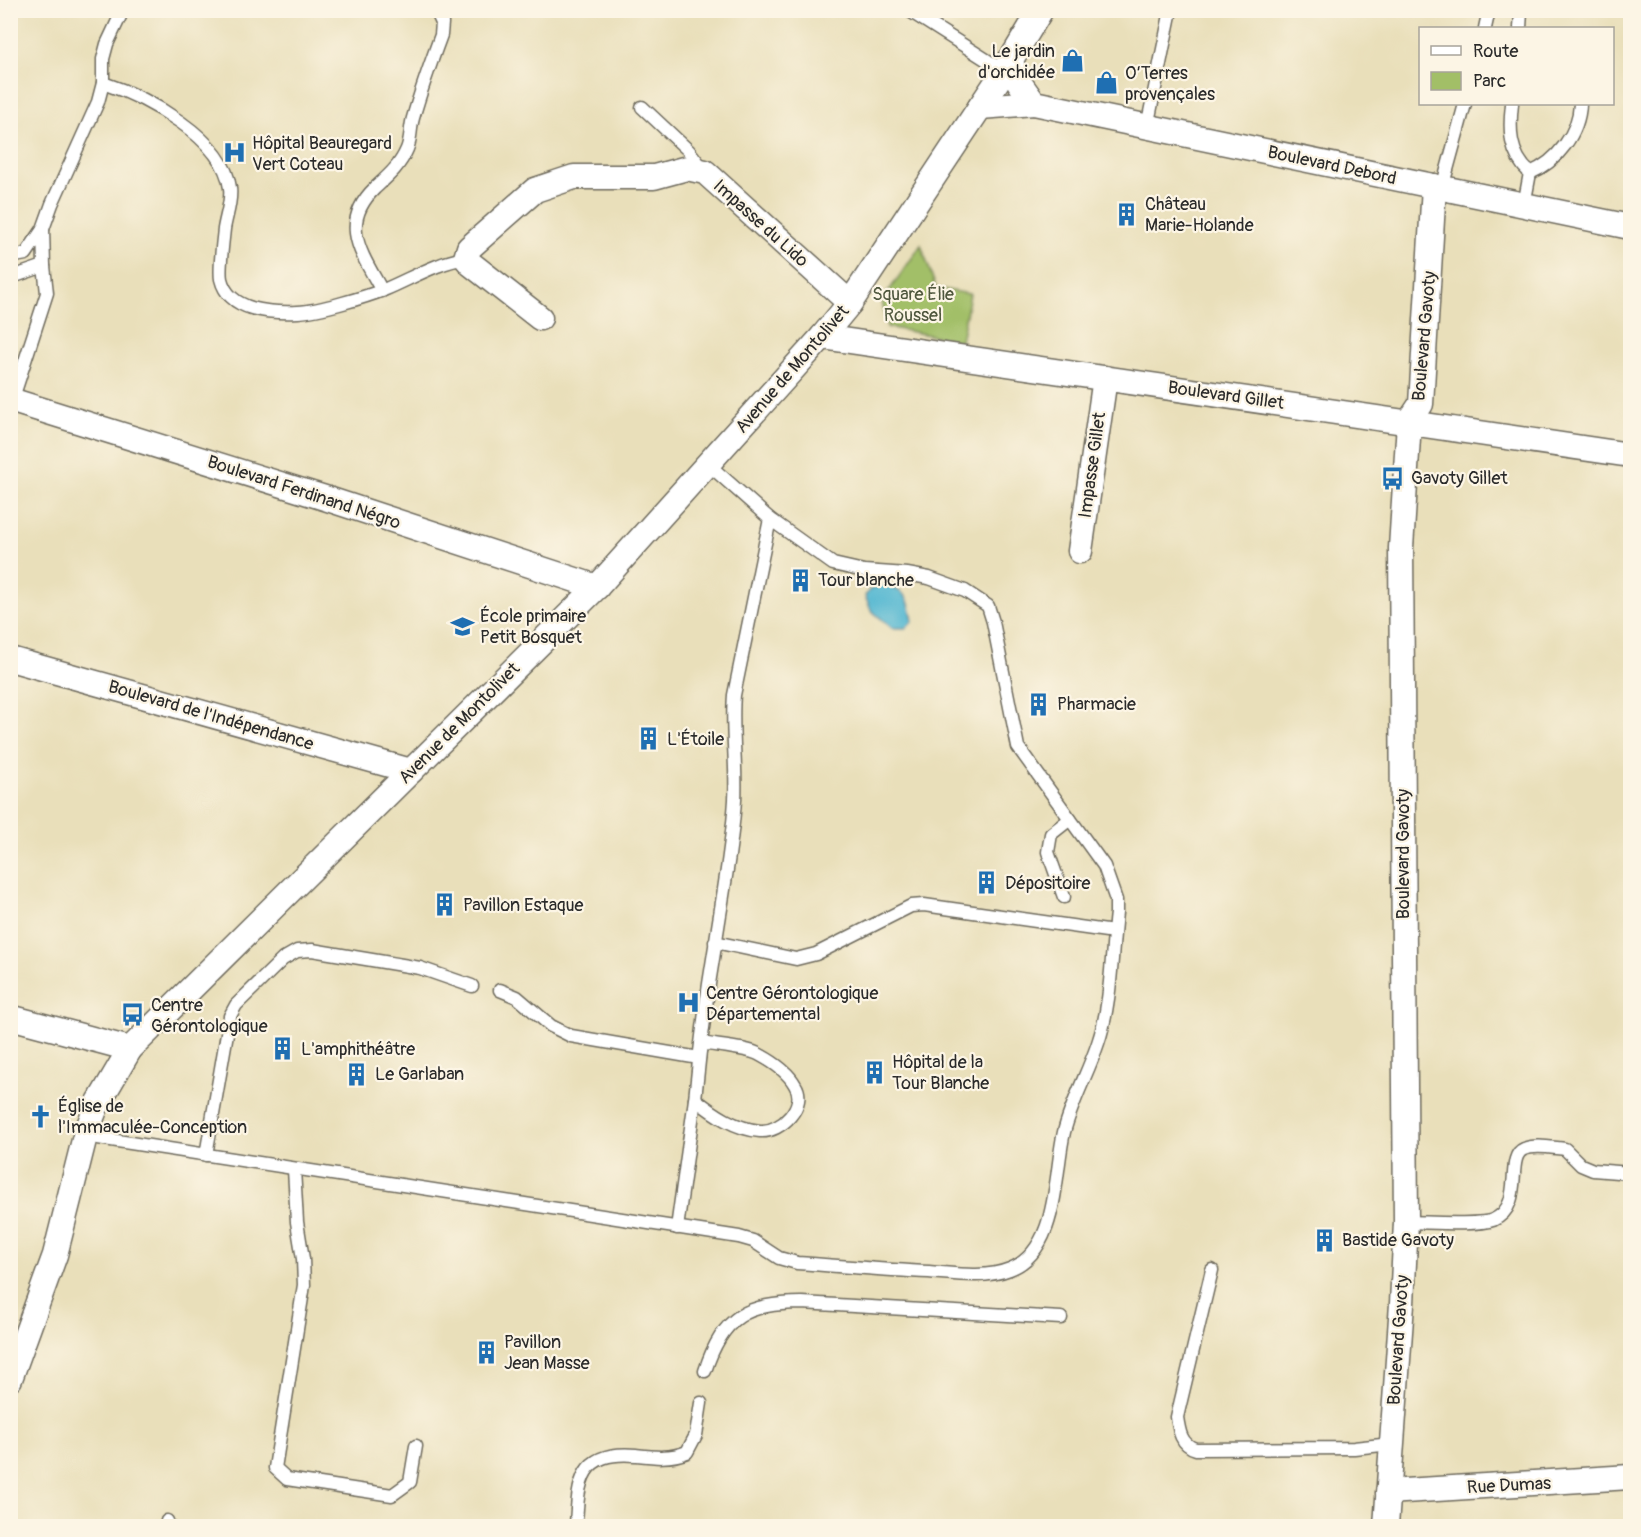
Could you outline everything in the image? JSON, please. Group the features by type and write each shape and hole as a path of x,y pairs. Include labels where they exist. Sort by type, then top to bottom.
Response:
{"street":[{"name":"Avenue de Montolivet","path":"10,1379 55,1255 85,1136 96,1107 130,1048 597,587 822,337 850,303 1007,66 1038,12"},
{"path":"1007,66 1034,103"},
{"name":"Boulevard Debord","path":"980,107 1034,103 1630,227"},
{"name":"Impasse du Lido","path":"466,258 469,248 535,190 574,177 654,177 687,168 705,172 850,303"},
{"name":"Boulevard Gavoty","path":"1386,1527 1406,1222 1401,548 1409,422 1421,404 1438,187"},
{"path":"466,258 540,318"},
{"name":"Boulevard Gillet","path":"822,337 1630,455"},
{"name":"Impasse Gillet","path":"1080,551 1105,378"},
{"name":"Boulevard Ferdinand Négro","path":"11,401 597,587"},
{"name":"Boulevard de l'Indépendance","path":"10,659 411,771"},
{"path":"10,1017 130,1048"},
{"name":"Rue Dumas","path":"1388,1492 1630,1477"}],"lane":[{"path":"10,257 26,254 43,229 98,102 103,83 103,59 107,44 123,10"},
{"path":"382,291 357,244 354,228 357,214 372,191 399,165 408,147 412,120 441,35 442,23 436,10"},
{"path":"908,10 1007,66"},
{"path":"1147,127 1171,10"},
{"path":"1485,27 1489,10"},
{"path":"1520,27 1521,12"},
{"path":"103,83 129,92 192,129 203,139 222,165 231,189 224,230 221,278 227,291 240,303 255,309 273,312 301,312 382,291 452,260 466,258"},
{"path":"1438,187 1465,105"},
{"path":"1512,105 1511,139 1520,164 1530,173"},
{"path":"1530,173 1543,168 1561,150 1575,128 1580,105"},
{"path":"642,107 689,151 705,172"},
{"path":"1524,205 1530,173"},
{"path":"11,401 46,293 43,229"},
{"path":"10,275 18,276 44,266"},
{"path":"85,1136 753,1240 779,1258 797,1263 973,1275 1009,1270 1030,1256 1040,1242 1049,1221 1064,1132 1099,1042 1106,1011 1116,900 1111,881 1099,859 1018,747 988,606 966,591 929,578 864,571 833,564 770,519 708,464"},
{"path":"677,1228 735,800 732,715 734,695 770,519"},
{"path":"1064,897 1048,852 1052,834 1070,819"},
{"path":"715,942 796,959 816,954 911,906 1114,932"},
{"path":"206,1155 230,1016 236,1005 283,959 297,951 312,950 420,968 472,986"},
{"path":"500,990 517,997 551,1026 572,1036 699,1058"},
{"path":"695,1099 719,1118 741,1128 762,1132 789,1121 797,1102 797,1086 783,1070 758,1053 701,1043"},
{"path":"1406,1222 1480,1222 1493,1220 1503,1214 1514,1193 1516,1156 1521,1149 1531,1147 1565,1149 1581,1165 1593,1170 1630,1173"},
{"path":"294,1169 304,1285 275,1468 287,1479 392,1495 410,1482 416,1446"},
{"path":"1212,1270 1177,1417 1181,1438 1187,1447 1196,1449 1354,1448 1391,1444"},
{"path":"705,1371 711,1351 726,1327 747,1311 773,1304 802,1303 1061,1318"},
{"path":"576,1527 578,1492 584,1473 593,1461 618,1455 664,1458 687,1452 696,1435 701,1403"}],"green space":[{"name":"Square Élie Roussel","path":"921,245 936,288 970,294 961,341 887,327 882,301"}],"water":[{"path":"883,585 906,596 913,621 906,628 892,628 871,610 865,596 870,589"}],"place":[{"name":"Le jardin d'orchidée","path":"1073,61"},
{"name":"O’Terres provençales","path":"1107,83"},
{"name":"Hôpital Beauregard Vert Coteau","path":"234,153"},
{"name":"Château Marie-Holande","path":"1127,214"},
{"name":"Gavoty Gillet","path":"1393,478"},
{"name":"Tour blanche","path":"800,580"},
{"name":"École primaire Petit Bosquet","path":"462,626"},
{"name":"Pharmacie","path":"1039,704"},
{"name":"L'Étoile","path":"649,739"},
{"name":"Dépositoire","path":"987,883"},
{"name":"Pavillon Estaque","path":"445,905"},
{"name":"Centre Gérontologique Départemental","path":"688,1003"},
{"name":"Centre Gérontologique","path":"133,1015"},
{"name":"L'amphithéâtre","path":"283,1049"},
{"name":"Hôpital de la Tour Blanche","path":"874,1072"},
{"name":"Le Garlaban","path":"357,1074"},
{"name":"Église de l'Immaculée-Conception","path":"40,1116"},
{"name":"Bastide Gavoty","path":"1324,1240"},
{"name":"Pavillon Jean Masse","path":"486,1352"}]}
